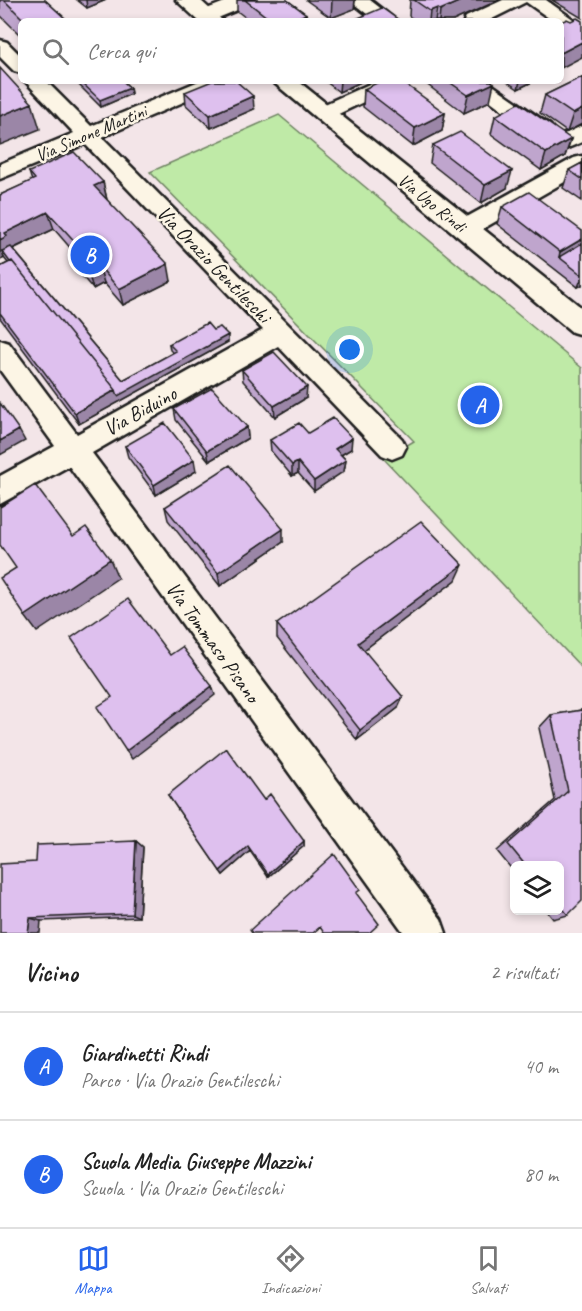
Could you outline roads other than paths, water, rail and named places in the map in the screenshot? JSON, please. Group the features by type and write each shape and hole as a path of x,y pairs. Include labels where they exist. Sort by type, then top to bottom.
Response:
{"street":[{"path":"187,0 208,18"},
{"path":"211,18 246,0"},
{"path":"358,0 384,18"},
{"path":"479,18 518,0"},
{"path":"533,0 558,18"},
{"path":"0,45 18,64"},
{"name":"Via Orazio Gentileschi","path":"38,84 392,447"},
{"name":"Via Simone Martini","path":"0,172 209,84"},
{"name":"Via Ugo Rindi","path":"288,84 582,324"},
{"path":"323,113 386,84"},
{"path":"479,84 572,138 582,157"},
{"path":"464,229 582,163"},
{"name":"Via Biduino","path":"0,491 281,332"},
{"name":"Via Tommaso Pisano","path":"0,350 427,933"}],"place":[{"name":"Scuola Media Giuseppe Mazzini","path":"90,255"},
{"name":"Giardinetti Rindi","path":"480,405"}]}
